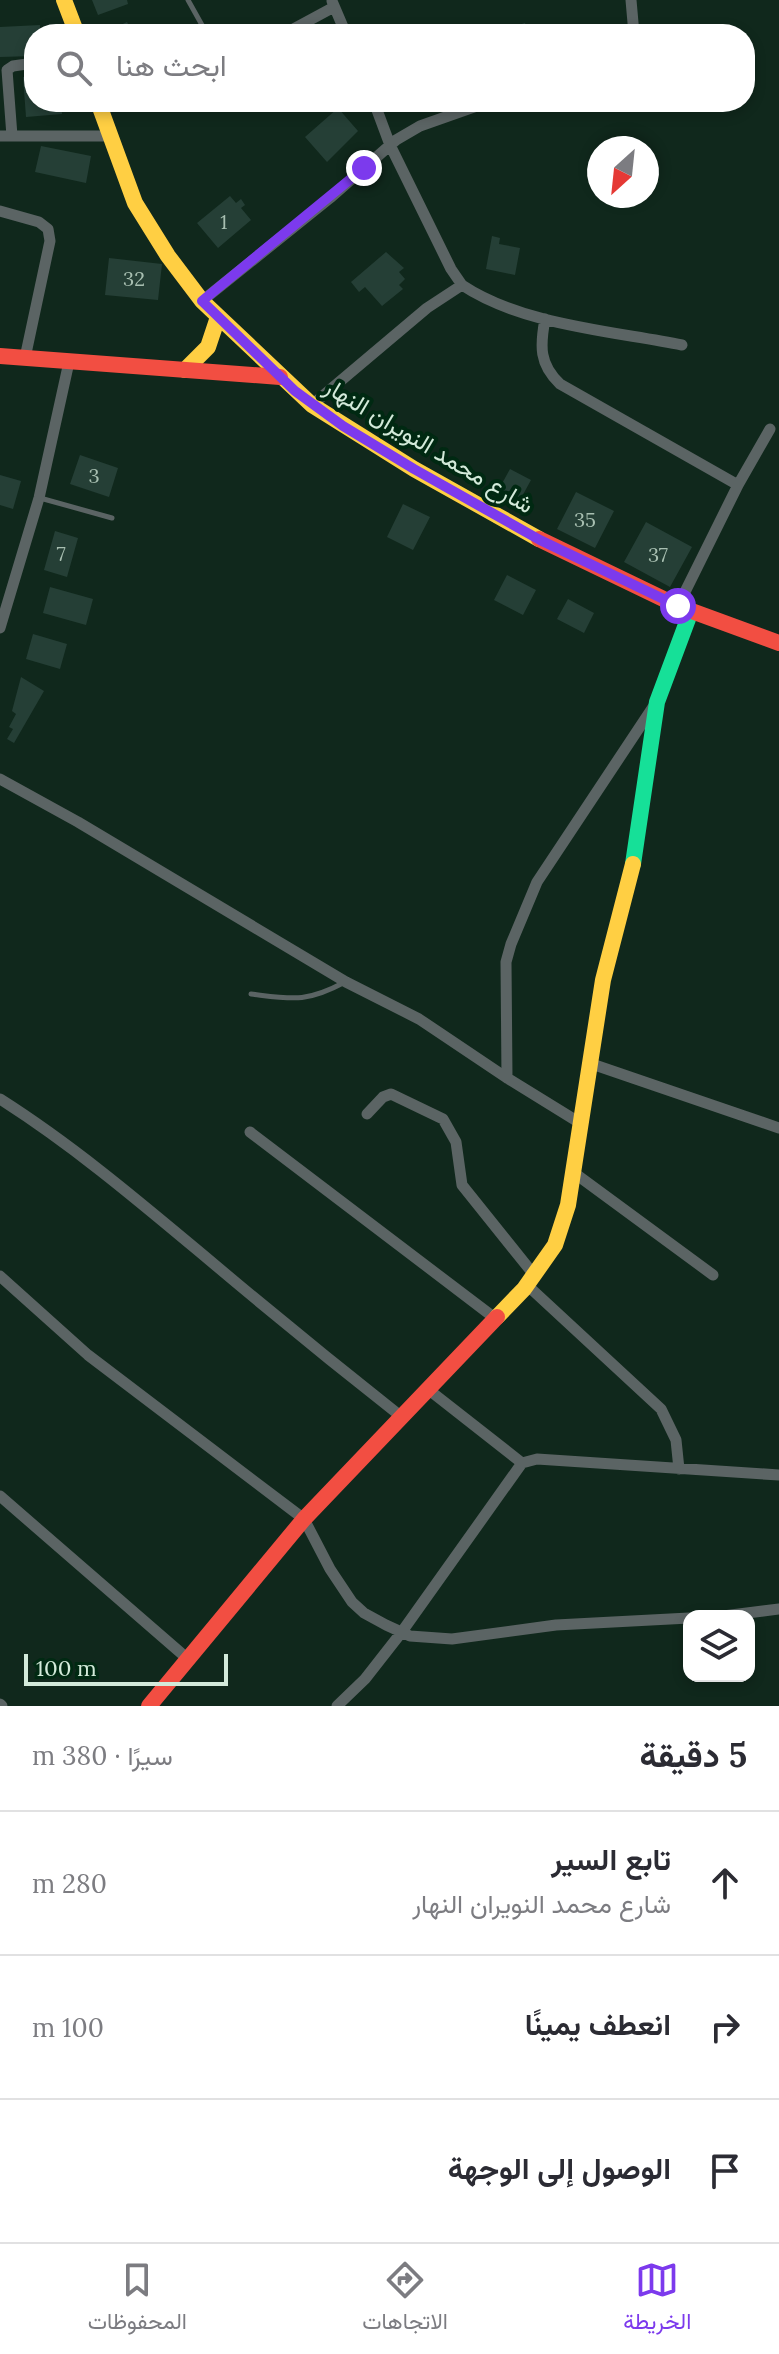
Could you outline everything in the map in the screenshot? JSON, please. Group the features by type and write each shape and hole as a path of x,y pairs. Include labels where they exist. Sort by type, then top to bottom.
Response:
{"street":[{"path":"64,0 73,24"},
{"path":"631,0 633,24"},
{"path":"300,24 333,3 342,24"},
{"path":"24,64 7,70 6,136 108,136"},
{"name":"شارع محمد النويران النهار","path":"101,112 135,203 168,256 202,301 312,405 414,469 589,565 685,609 779,643"},
{"path":"378,112 390,145 451,269 462,285 480,296 545,319 682,345"},
{"path":"202,301 330,198 390,145 420,126 460,112"},
{"path":"0,211 39,222 48,229 50,241 25,358"},
{"path":"312,405 427,308 462,285"},
{"path":"185,370 205,354 215,334 218,317"},
{"path":"545,319 541,356 553,378 738,485"},
{"path":"0,356 280,377"},
{"path":"0,628 39,498 69,362"},
{"path":"149,1706 304,1519 531,1281 555,1245 563,1226 573,1172 603,980 633,863 657,702 685,609 738,485 770,429"},
{"path":"507,1078 506,962 511,944 537,882 657,702"},
{"path":"0,779 346,982 419,1019 580,1123"},
{"path":"589,1063 779,1128"},
{"path":"367,1114 383,1097 391,1094 443,1119 456,1142 462,1185 531,1281 661,1409 676,1440 679,1469"},
{"path":"0,1099 48,1132 158,1218 403,1418"},
{"path":"250,1132 496,1319"},
{"path":"573,1172 713,1275"},
{"path":"0,1276 88,1355 304,1519 330,1569 352,1602 364,1613 401,1633 452,1639 556,1625 683,1618"},
{"path":"429,1390 522,1463"},
{"path":"337,1706 365,1679 401,1633 522,1463 537,1459 779,1475"},
{"path":"0,1496 189,1660"},
{"path":"755,1612 779,1609"}],"lane":[{"path":"188,0 201,24"},
{"path":"39,498 112,518"},
{"path":"251,994 310,998 346,982"}],"building":[{"path":"92,0 127,0 128,4 98,15"},
{"path":"24,26 24,56 0,57 0,27"},
{"path":"26,112 62,112 62,114 26,117"},
{"path":"333,112 341,112 358,131 327,162 305,137"},
{"path":"41,146 91,156 86,183 35,172"},
{"path":"230,196 236,203 241,199 245,205 241,208 251,220 218,248 197,223"},
{"path":"492,236 500,238 499,244 520,248 515,275 486,269"},
{"path":"386,252 404,268 399,272 405,279 399,285 403,289 382,306 365,287 359,292 351,282"},
{"path":"109,258 162,264 158,300 105,295"},
{"path":"80,455 118,468 109,497 70,484"},
{"path":"510,469 531,480 520,500 499,489"},
{"path":"0,475 21,481 13,509 0,505"},
{"path":"576,492 614,511 595,548 557,529"},
{"path":"403,504 430,517 413,550 387,537"},
{"path":"646,522 692,547 670,587 624,562"},
{"path":"55,531 78,538 67,577 44,570"},
{"path":"507,575 536,590 523,615 494,600"},
{"path":"50,587 93,599 86,625 43,613"},
{"path":"568,599 594,613 584,633 557,619"},
{"path":"33,634 67,644 60,669 26,659"},
{"path":"21,677 44,691 14,743 7,739 13,729 9,727 16,714 12,711"}],"traffic: fast":[{"path":"633,864 657,702 691,611"}],"traffic: slow":[{"path":"64,0 73,24"},
{"path":"102,112 135,203 168,256 202,301 312,405 414,469 539,539"},
{"path":"185,370 208,347 218,317"},
{"path":"497,1317 524,1289 555,1245 568,1205 603,980 633,864"}],"traffic: jam":[{"path":"0,356 280,377"},
{"path":"539,539 678,606 779,643"},
{"path":"149,1706 304,1519 497,1317"}],"route":[{"path":"364,168 202,301 295,391 343,426 540,540 678,606"}]}
